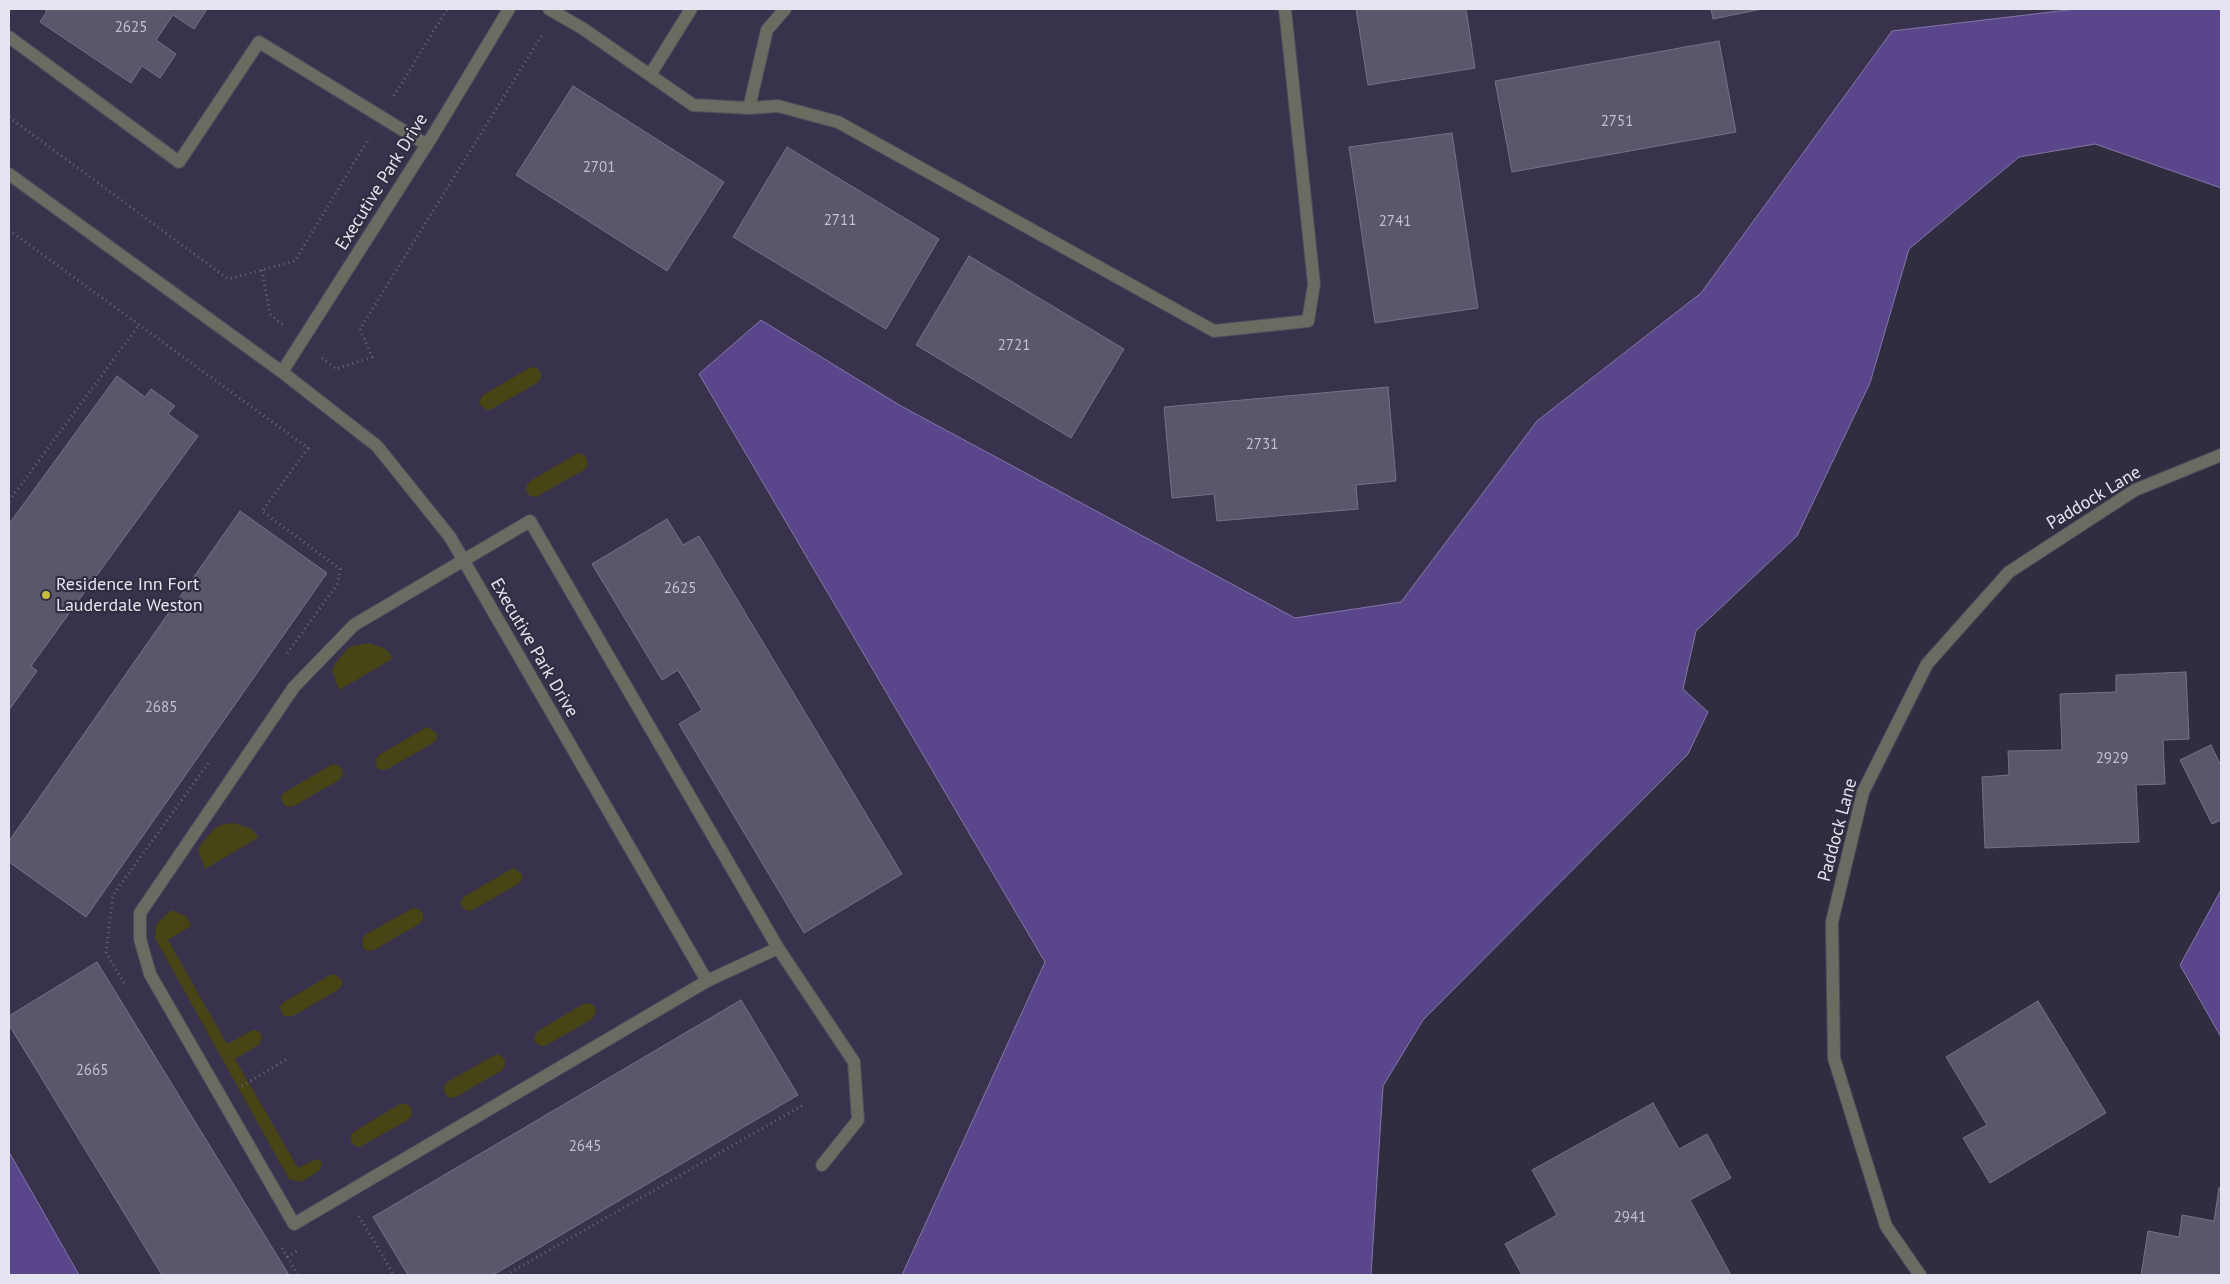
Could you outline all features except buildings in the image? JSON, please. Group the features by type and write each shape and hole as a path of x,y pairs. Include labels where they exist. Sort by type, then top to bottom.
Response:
{"street":[{"name":"Executive Park Drive","path":"282,372 426,145 509,9"},
{"path":"650,75 691,9"},
{"path":"749,108 767,30 785,9"},
{"path":"553,11 693,105 749,108 778,106 838,122 1214,331 1308,320 1314,284 1285,9"},
{"path":"9,37 179,162 259,42 426,145"},
{"name":"Executive Park Drive","path":"9,174 282,372 377,446 450,537 707,981"},
{"name":"Paddock Lane","path":"1920,1275 1886,1226 1834,1058 1832,922 1863,792 1927,664 2009,572 2135,490 2221,455"},
{"path":"778,948 707,981 294,1224 150,974 140,939 140,912 294,687 354,624 530,521 778,948 854,1062 858,1120 822,1165"}],"path":[{"path":"9,117 228,279 295,261 447,9"},
{"path":"262,270 270,314 336,369 372,357 360,328 553,11"},
{"path":"9,230 308,448 262,512 340,569 337,585 281,662"},
{"path":"9,501 139,325"},
{"path":"126,986 106,953 113,895 212,758"},
{"path":"506,1275 805,1104"},
{"path":"359,1215 394,1275"},
{"path":"277,1240 298,1275"}],"shaded area":[{"path":"9,9 2076,9 1892,31 1701,293 1537,421 1401,602 1295,618 901,406 762,320 699,374 1045,962 991,1084 902,1275 79,1275 9,1152"},
{"path":"2076,9 2221,9 2221,188 2095,144 2019,157 1909,249 1870,383 1797,536 1696,631 1683,689 1708,712 1688,754 1423,1020 1383,1086 1371,1275 902,1275 1045,962 699,374 761,320 901,406 1295,618 1401,602 1537,421 1701,293 1892,31"},
{"path":"531,367 537,368 541,373 541,378 537,383 492,409 487,410 482,407 479,402 483,395"},
{"path":"578,453 584,455 587,459 588,465 584,470 536,497 530,496 526,491 530,481"},
{"path":"368,643 384,648 390,653 392,659 339,690 332,670 335,664 349,647"},
{"path":"427,727 437,733 437,739 433,743 388,769 382,770 377,768 376,759 379,755"},
{"path":"336,764 342,769 343,775 339,780 294,806 288,807 283,804 281,796 285,792 331,765"},
{"path":"234,823 250,828 258,838 205,869 198,850 202,843 215,828 224,824"},
{"path":"513,868 522,874 522,880 518,884 473,910 468,911 463,908 460,903 465,896"},
{"path":"2221,890 2221,1037 2180,965"},
{"path":"413,908 419,909 423,914 423,920 419,924 374,950 368,951 363,948 362,940 365,935"},
{"path":"171,910 186,916 191,926 168,940 227,1044 253,1030 258,1031 262,1036 260,1044 235,1059 298,1168 316,1159 322,1162 320,1170 301,1182 289,1179 155,938 156,925"},
{"path":"335,974 342,980 342,985 338,990 293,1016 284,1016 282,1014 280,1006 284,1002 330,975"},
{"path":"589,1003 594,1006 596,1012 592,1019 547,1045 541,1046 536,1043 534,1038 538,1031 583,1004"},
{"path":"499,1054 505,1060 505,1066 501,1071 454,1098 448,1097 444,1092 444,1086 447,1082"},
{"path":"400,1104 406,1104 411,1107 412,1115 408,1120 360,1147 355,1146 351,1141 351,1135 355,1131"},
{"path":"9,1152 79,1275 9,1275"}],"place":[{"name":"Residence Inn Fort Lauderdale Weston","path":"46,595"}]}
